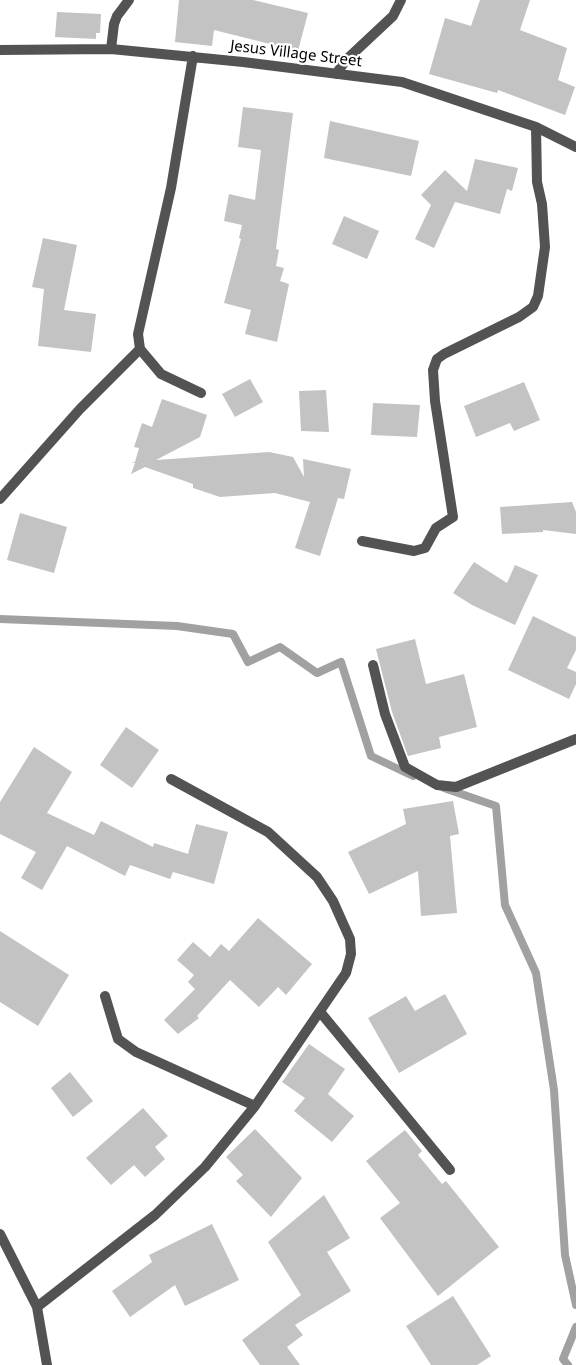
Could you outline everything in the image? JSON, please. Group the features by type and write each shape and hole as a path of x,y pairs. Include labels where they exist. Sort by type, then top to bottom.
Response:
{"street":[{"path":"111,49 114,24 117,16 129,0"},
{"path":"336,74 346,60 393,16 401,0"},
{"name":"Jesus Village Street","path":"0,50 111,49 193,56 402,82 536,127 576,148"},
{"path":"193,56 171,188 140,325 140,349 161,374 201,393"},
{"path":"362,541 414,551 425,548 436,528 453,517 435,401 433,370 437,359 444,354 519,317 533,307 538,296 545,247 542,204 537,182 536,127"},
{"path":"0,499 80,410 140,349"},
{"path":"373,665 385,714 405,767 437,785 456,787 576,739"},
{"path":"37,1307 155,1215 205,1167 255,1106 321,1013 346,973 351,954 350,939 343,921 317,877 268,832 171,779"},
{"path":"105,996 118,1039 136,1052 255,1106"},
{"path":"321,1013 450,1170"},
{"path":"0,1234 37,1307 47,1365"}],"building":[{"path":"179,0 253,0 308,13 298,51 214,30 212,46 175,42"},
{"path":"480,0 530,0 520,30 567,48 558,80 575,87 565,115 498,90 497,93 429,74 445,18 471,26"},
{"path":"57,12 101,14 100,33 96,33 96,39 55,37"},
{"path":"243,107 293,113 276,249 279,250 276,266 284,268 280,281 289,284 277,342 245,334 251,310 224,303 241,239 239,238 242,225 224,221 229,194 255,200 261,150 238,147"},
{"path":"330,121 419,141 411,176 324,158"},
{"path":"475,159 518,168 512,191 507,189 500,214 455,202 434,248 415,239 431,205 421,195 445,170 467,191"},
{"path":"344,216 379,231 367,259 332,244"},
{"path":"43,238 77,245 64,310 96,314 91,352 38,346 44,289 32,287"},
{"path":"250,379 263,402 235,417 222,394"},
{"path":"524,382 540,420 514,431 510,423 476,437 464,406"},
{"path":"326,390 329,432 301,431 299,391"},
{"path":"162,399 207,415 200,437 156,460 269,452 293,457 304,477 303,459 351,469 344,499 338,498 320,556 295,548 310,502 275,493 220,497 193,488 193,484 145,467 131,474 135,463 131,462 135,462 139,448 134,447 142,423 152,427"},
{"path":"373,403 420,405 417,437 371,435"},
{"path":"572,502 576,512 576,534 543,530 543,532 502,534 500,507"},
{"path":"20,513 67,527 54,573 7,560"},
{"path":"474,562 507,583 515,565 538,575 515,625 472,605 453,593"},
{"path":"533,616 576,637 576,650 567,668 576,672 576,684 569,699 508,670"},
{"path":"415,639 426,684 464,674 477,727 439,737 441,748 408,756 392,712 376,649"},
{"path":"126,727 159,750 132,788 100,765"},
{"path":"34,747 72,772 47,813 94,835 101,821 153,847 154,843 188,854 196,824 228,832 214,884 173,872 170,879 130,865 125,876 67,846 42,890 21,878 36,852 0,834 0,802"},
{"path":"453,801 459,834 450,836 457,913 421,916 418,871 369,894 348,852 406,824 403,809"},
{"path":"258,918 312,964 286,995 278,987 259,1007 230,980 197,1016 199,1018 178,1034 164,1020 195,989 188,982 194,975 177,960 193,942 210,957 221,944 229,951"},
{"path":"0,931 69,975 38,1026 0,1002"},
{"path":"445,994 467,1034 399,1073 368,1018 406,996 415,1011"},
{"path":"309,1044 345,1069 328,1094 354,1116 332,1142 294,1111 305,1098 282,1082"},
{"path":"70,1072 93,1101 73,1117 51,1088"},
{"path":"143,1108 168,1136 155,1147 165,1159 145,1177 134,1165 111,1185 86,1158"},
{"path":"255,1129 302,1178 271,1217 236,1181 243,1175 226,1157"},
{"path":"405,1130 422,1151 418,1155 442,1184 446,1181 499,1247 438,1296 380,1218 400,1203 366,1161"},
{"path":"324,1195 350,1238 327,1252 351,1291 295,1325 303,1335 287,1347 300,1365 260,1365 242,1340 301,1295 268,1242"},
{"path":"212,1224 239,1280 185,1306 175,1285 130,1317 112,1291 152,1262 149,1255"},
{"path":"453,1296 491,1356 477,1365 431,1365 406,1326"}],"waterway":[{"path":"0,619 177,626 233,634 248,662 280,647 317,673 341,662 371,756 413,776"},
{"path":"444,788 496,806 505,905 536,973 554,1090 565,1255 576,1305"},
{"path":"568,1365 563,1359 576,1327"}]}
